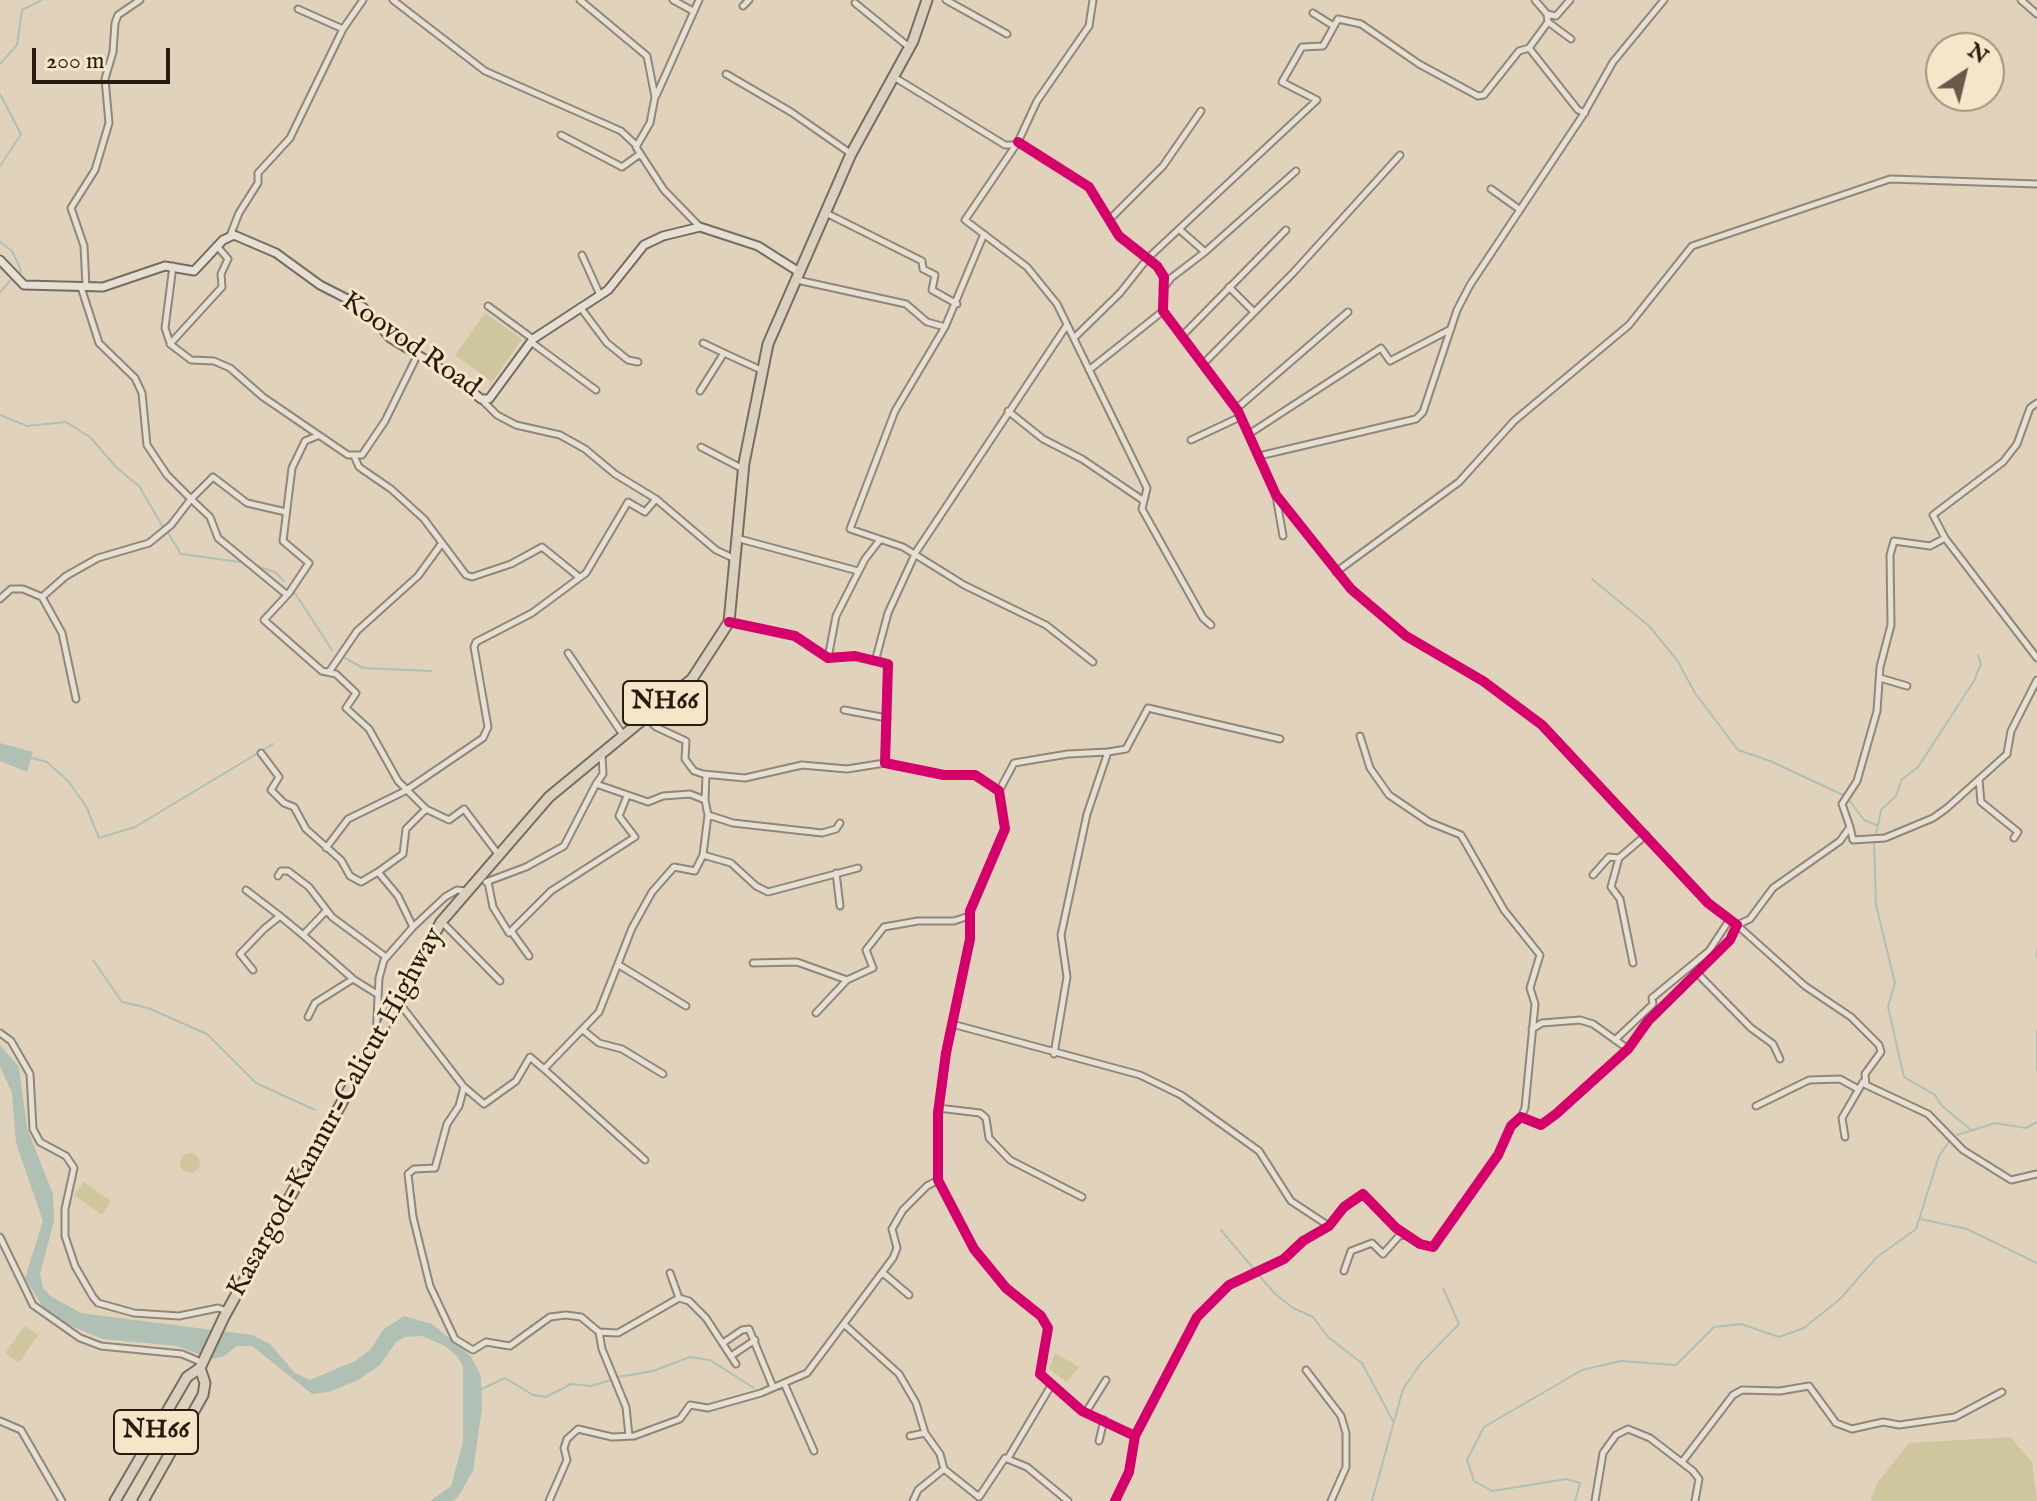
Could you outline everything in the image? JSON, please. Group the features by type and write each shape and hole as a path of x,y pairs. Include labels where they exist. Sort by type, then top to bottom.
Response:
{"highway":[{"name":"Kasargod-Kannur-Calicut Highway","path":"115,1501 183,1383 202,1363 396,999 441,922 549,797 703,667 729,622 734,596 733,558 744,469 768,344 851,154 909,48 925,14 927,0"},
{"name":"Kasargod-Kannur-Calicut Highway","path":"143,1501 203,1395 202,1363"}],"main road":[{"path":"700,227 758,246 798,276"},
{"name":"Koovod Road","path":"230,236 276,253 320,285 363,307 390,338 456,378 481,399 489,399 532,341 608,290 644,245 663,236 700,227"},
{"path":"0,260 13,277 36,287 111,285 141,272 173,266 194,271 230,236"}],"street":[{"path":"140,0 118,15 115,23 113,52 105,79 109,123 95,170 71,208 84,246 83,287 99,343 135,378 142,393 147,445 167,475 210,517 218,538 286,594"},
{"path":"230,236 239,213 258,183 258,173 300,121 343,29 363,0"},
{"path":"393,0 485,71 621,131 637,146 664,190 700,227"},
{"path":"580,0 647,56 655,97"},
{"path":"673,0 693,11"},
{"path":"637,146 650,123 655,97 699,0"},
{"path":"743,6 749,0"},
{"path":"946,0 1007,34"},
{"path":"1093,0 1089,26 1037,101 1018,142 965,220 1027,267 1057,304 1147,488 1142,509 1203,618 1211,625"},
{"path":"1074,338 1120,293 1147,259 1317,100 1282,82 1302,47 1323,46 1332,25 1343,18 1361,24 1419,64 1478,96 1484,95 1519,51 1529,48 1548,22 1547,14 1535,0"},
{"path":"1547,14 1556,16 1570,0"},
{"path":"1259,456 1416,419 1423,412 1451,329 1470,285 1585,113 1613,62 1664,0"},
{"path":"2021,0 2037,14"},
{"path":"855,3 909,48"},
{"path":"298,9 343,29"},
{"path":"1313,13 1332,25"},
{"path":"1548,22 1571,39"},
{"path":"1529,48 1578,110 1585,113"},
{"path":"726,74 791,112 851,154"},
{"path":"894,77 1005,145 1012,146 1018,142"},
{"path":"1109,220 1163,166 1201,111"},
{"path":"561,135 622,167 640,154"},
{"path":"1018,142 1089,187 1119,236 1164,277 1163,311 1236,409 1276,495 1283,536"},
{"path":"1203,364 1400,155"},
{"path":"1162,290 1173,276 1205,252 1296,171"},
{"path":"1336,572 1459,482 1514,421 1629,325 1692,246 1890,179 2037,184"},
{"path":"1491,189 1519,209"},
{"path":"825,212 922,261 923,269 935,275 932,290 957,304"},
{"path":"1180,230 1205,252"},
{"path":"1182,336 1286,230"},
{"path":"984,234 957,304 895,411 850,529 915,554 964,585 1046,625 1093,662"},
{"path":"170,344 222,287 221,274 228,259 217,246"},
{"path":"582,255 600,295"},
{"path":"173,266 165,328 170,344 191,360 214,361 230,368 317,436 355,458 359,467 391,489 418,514 458,567 472,577 511,564 542,547 580,578"},
{"path":"798,276 906,304 927,322 945,327"},
{"path":"1229,287 1254,312"},
{"path":"488,306 596,390"},
{"path":"580,306 607,343 628,360 638,362"},
{"path":"1089,370 1163,311"},
{"path":"1236,409 1348,312"},
{"path":"876,658 888,613 915,554 1067,325"},
{"path":"1249,434 1381,348 1390,361 1451,329"},
{"path":"703,343 762,370"},
{"path":"700,391 724,353"},
{"path":"355,458 362,455 385,421 417,356"},
{"path":"481,399 497,415 516,425 560,435 656,499 716,550 733,558"},
{"path":"2037,403 2030,408 2017,444 2003,462 1933,515 1945,538 2037,658"},
{"path":"1008,411 1043,439 1082,459 1144,501"},
{"path":"1191,440 1240,417"},
{"path":"317,436 305,441 292,468 283,541 309,563 264,620 322,671 336,674 356,693 346,708 369,729 405,791 426,809 449,820 464,809 498,854"},
{"path":"701,447 744,469"},
{"path":"42,597 66,576 98,558 149,543 171,525 213,477 247,503 286,512"},
{"path":"1276,495 1336,572 1406,636 1483,681 1542,725 1708,903 1805,986 1851,1017 1879,1045 1881,1052 1869,1065 1842,1118 1845,1137"},
{"path":"326,848 348,819 405,791 483,738 488,727 474,647 476,642 532,613 580,578 592,565 628,502 645,512 656,499"},
{"path":"735,538 858,571"},
{"path":"1945,538 1930,546 1894,541 1890,555 1891,625 1877,711 1857,781 1842,804 1853,840 1885,838 1933,818 1979,779 2007,754 2011,731 2037,680"},
{"path":"828,658 836,616 858,571 879,541"},
{"path":"329,672 357,631 418,576 442,543"},
{"path":"0,599 11,589 23,589 42,597 62,633 76,699"},
{"path":"729,622 795,636 828,658 876,658 888,664 885,763"},
{"path":"568,653 624,736"},
{"path":"1880,678 1907,686"},
{"path":"1135,1436 1086,1412 1040,1374 1048,1328 1041,1316 1006,1288 974,1249 938,1180 938,1108 970,939 969,916 984,874 1004,837 999,791 1014,763 1126,749 1148,708 1280,739"},
{"path":"844,710 887,718"},
{"path":"646,718 656,727 686,741 688,765 706,775 745,778 802,765 860,769 885,763 944,775 975,775 999,791"},
{"path":"1115,1501 1129,1472 1135,1436 1197,1317 1229,1285 1284,1259 1303,1241 1329,1226 1344,1207 1363,1194 1406,1235 1420,1244 1433,1247 1490,1167 1505,1135 1525,1108 1535,1004 1530,988 1540,955 1504,910 1461,835 1429,822 1389,795 1370,768 1360,736"},
{"path":"1054,1054 1067,977 1061,935 1087,814 1108,752"},
{"path":"261,753 279,777 271,790 284,803 294,807 306,829 341,860 355,880 361,882 403,854 406,829 426,809"},
{"path":"473,882 488,882 564,846 603,774 602,754"},
{"path":"544,1069 599,1012 632,928 652,892 674,867 695,871 703,855 708,815 706,775"},
{"path":"1979,779 1981,802 2018,832 2014,838"},
{"path":"596,784 648,802 663,796 690,794 705,800"},
{"path":"488,882 493,907 509,933 551,891 635,837 619,816 627,796"},
{"path":"708,815 733,823 822,833 836,829 840,823"},
{"path":"1521,1117 1541,1125 1628,1049 1648,1021 1730,940 1737,925 1750,919 1773,888 1840,841 1850,827"},
{"path":"1633,963 1620,899 1611,887 1619,858 1646,835"},
{"path":"703,855 731,863 756,886 768,892 858,868"},
{"path":"1593,875 1609,857 1619,858"},
{"path":"278,876 281,871 288,871 309,887 326,911 386,957"},
{"path":"378,872 398,896 413,927"},
{"path":"836,873 840,906"},
{"path":"246,890 353,979 377,994"},
{"path":"376,1039 377,994 386,957 445,897 457,890 465,891"},
{"path":"303,935 326,911"},
{"path":"253,970 240,954 280,916"},
{"path":"816,1013 847,980 875,970 866,950 884,927 918,921 954,921 969,916"},
{"path":"1615,1040 1653,1004 1652,998 1709,951 1730,919"},
{"path":"441,922 500,981"},
{"path":"511,931 529,956"},
{"path":"753,963 797,962 847,980"},
{"path":"619,965 686,1006"},
{"path":"1697,973 1751,1028 1773,1044 1780,1059"},
{"path":"308,1017 315,1003 353,979"},
{"path":"396,999 464,1087 484,1104 516,1081 530,1057 645,1160"},
{"path":"1532,1029 1542,1023 1580,1020 1628,1049"},
{"path":"952,1024 1140,1075 1181,1095 1259,1151 1291,1201 1329,1226"},
{"path":"583,1030 599,1043 622,1049 663,1074"},
{"path":"0,1033 17,1048 30,1074 33,1129 40,1142 66,1156 74,1168 65,1209 65,1236 75,1266 98,1303 134,1313 179,1316 218,1308 226,1314"},
{"path":"1756,1106 1809,1080 1840,1079 1858,1089"},
{"path":"1863,1082 1928,1114 1963,1150 2011,1180 2037,1174"},
{"path":"464,1087 459,1106 447,1124 435,1168 414,1169 408,1174 413,1217 430,1286 451,1335 473,1350 486,1342 510,1346 550,1317 581,1317 599,1332 602,1349 626,1407 629,1436"},
{"path":"938,1108 980,1113 986,1118 989,1138 1010,1160 1082,1197"},
{"path":"549,1501 567,1460 564,1448 567,1439 578,1429 612,1437 629,1436 664,1427 680,1419 690,1405 708,1408 773,1388 807,1373 846,1326 883,1273 897,1248 892,1229 903,1210 927,1186 938,1180"},
{"path":"1344,1271 1351,1251 1372,1243 1383,1254 1399,1236 1406,1235"},
{"path":"0,1237 33,1305 80,1338 101,1346 182,1354 202,1363"},
{"path":"670,1273 679,1298 692,1304 736,1364"},
{"path":"883,1273 909,1295"},
{"path":"599,1332 626,1329 679,1298"},
{"path":"846,1326 899,1374 916,1403 925,1433 940,1454 944,1469 981,1499 1052,1384"},
{"path":"723,1343 747,1328 755,1340 773,1388"},
{"path":"731,1356 755,1340"},
{"path":"1306,1370 1341,1416 1346,1433 1346,1467 1331,1501"},
{"path":"1086,1412 1106,1380"},
{"path":"784,1383 814,1451"},
{"path":"1682,1462 1733,1395 1742,1390 1780,1391 1809,1386 1836,1423 1852,1429 1883,1422 1899,1425 1955,1417 2002,1392"},
{"path":"1099,1441 1104,1420"},
{"path":"0,1421 21,1430 62,1501"},
{"path":"1595,1501 1603,1453 1609,1442 1624,1430 1650,1438 1682,1462 1699,1479 1695,1501"},
{"path":"910,1436 925,1433"},
{"path":"1008,1458 1027,1467 1068,1501"},
{"path":"913,1501 918,1490 944,1469"}],"shaded area":[{"path":"485,313 522,339 492,382 455,355"},
{"path":"0,743 33,752 27,772 0,761"},
{"path":"0,1045 19,1067 27,1128 53,1194 54,1221 40,1274 43,1288 52,1297 81,1313 252,1335 270,1344 295,1373 310,1380 355,1361 370,1350 384,1329 404,1316 432,1324 470,1355 481,1376 482,1408 473,1471 458,1497 453,1501 430,1501 451,1486 463,1442 463,1366 445,1346 422,1336 405,1337 396,1342 380,1365 358,1380 329,1392 312,1394 252,1346 237,1346 224,1356 212,1359 177,1346 103,1339 56,1320 46,1312 25,1278 43,1221 16,1143 12,1093 0,1066"},
{"path":"190,1153 197,1156 200,1163 197,1170 190,1173 183,1170 180,1163 183,1156"},
{"path":"84,1182 111,1201 102,1215 74,1195"},
{"path":"25,1326 38,1335 19,1363 5,1353"},
{"path":"1055,1353 1079,1367 1067,1382 1049,1369"},
{"path":"2010,1437 2032,1462 2037,1501 1871,1501 1877,1483 1909,1443"}],"waterway":[{"path":"0,64 17,45 22,10 42,0"},
{"path":"0,94 21,134 0,166"},
{"path":"0,242 12,251 21,270 18,274"},
{"path":"0,292 13,278"},
{"path":"0,415 27,426 66,422 90,437 117,468 139,486 163,527"},
{"path":"168,533 181,554 240,562"},
{"path":"256,566 275,572 284,581"},
{"path":"1592,579 1649,626 1677,660 1695,693 1738,750 1770,761 1843,795"},
{"path":"293,590 332,650"},
{"path":"1876,835 1881,810 1896,796 1902,779 1918,767 1974,681 1981,664 1978,655"},
{"path":"343,657 363,668 431,671"},
{"path":"32,758 47,762 68,781 86,806 99,838 135,827 273,744"},
{"path":"1849,800 1864,820 1876,825"},
{"path":"1874,841 1876,905 1895,983 1888,1007 1904,1077 1935,1095 1942,1106 1970,1129"},
{"path":"2037,949 2037,957"},
{"path":"93,960 122,1002 148,1008 207,1034 256,1083 315,1110"},
{"path":"2037,1030 2037,1070"},
{"path":"1957,1135 1995,1123 2026,1128 2037,1122"},
{"path":"1575,1501 1580,1483 1567,1479 1492,1491 1474,1481 1467,1460 1484,1427 1582,1370 1621,1361 1676,1365 1714,1327 1741,1324 1779,1337 1804,1328 1840,1299 1877,1257 1916,1229 1939,1156 1950,1140"},
{"path":"1920,1219 1967,1229 2037,1263"},
{"path":"1221,1230 1274,1293 1293,1308 1313,1317 1328,1337 1362,1363 1393,1421"},
{"path":"1372,1501 1403,1389 1421,1363 1459,1324 1443,1288"},
{"path":"618,1377 653,1371 690,1357 710,1360 754,1388"},
{"path":"482,1389 505,1378 533,1395 546,1397 571,1384 591,1386 611,1380"}],"cycle path":[{"path":"1018,142 1089,187 1119,236 1157,266 1164,277 1163,311 1238,411 1276,495 1351,589 1406,636 1483,681 1542,725 1708,903 1737,925 1730,940 1648,1021 1628,1049 1556,1114 1541,1125 1521,1117 1511,1126 1498,1155 1433,1247 1420,1244 1396,1228 1363,1194 1344,1207 1329,1226 1303,1241 1284,1259 1229,1285 1197,1317 1135,1436"},
{"path":"729,622 795,636 828,658 855,656 888,664 885,763 944,775 975,775 999,791 1005,829 970,911 970,939 946,1053 938,1113 938,1180 974,1249 1006,1288 1041,1316 1048,1328 1040,1374 1082,1411 1135,1436 1129,1472 1115,1501"}]}
